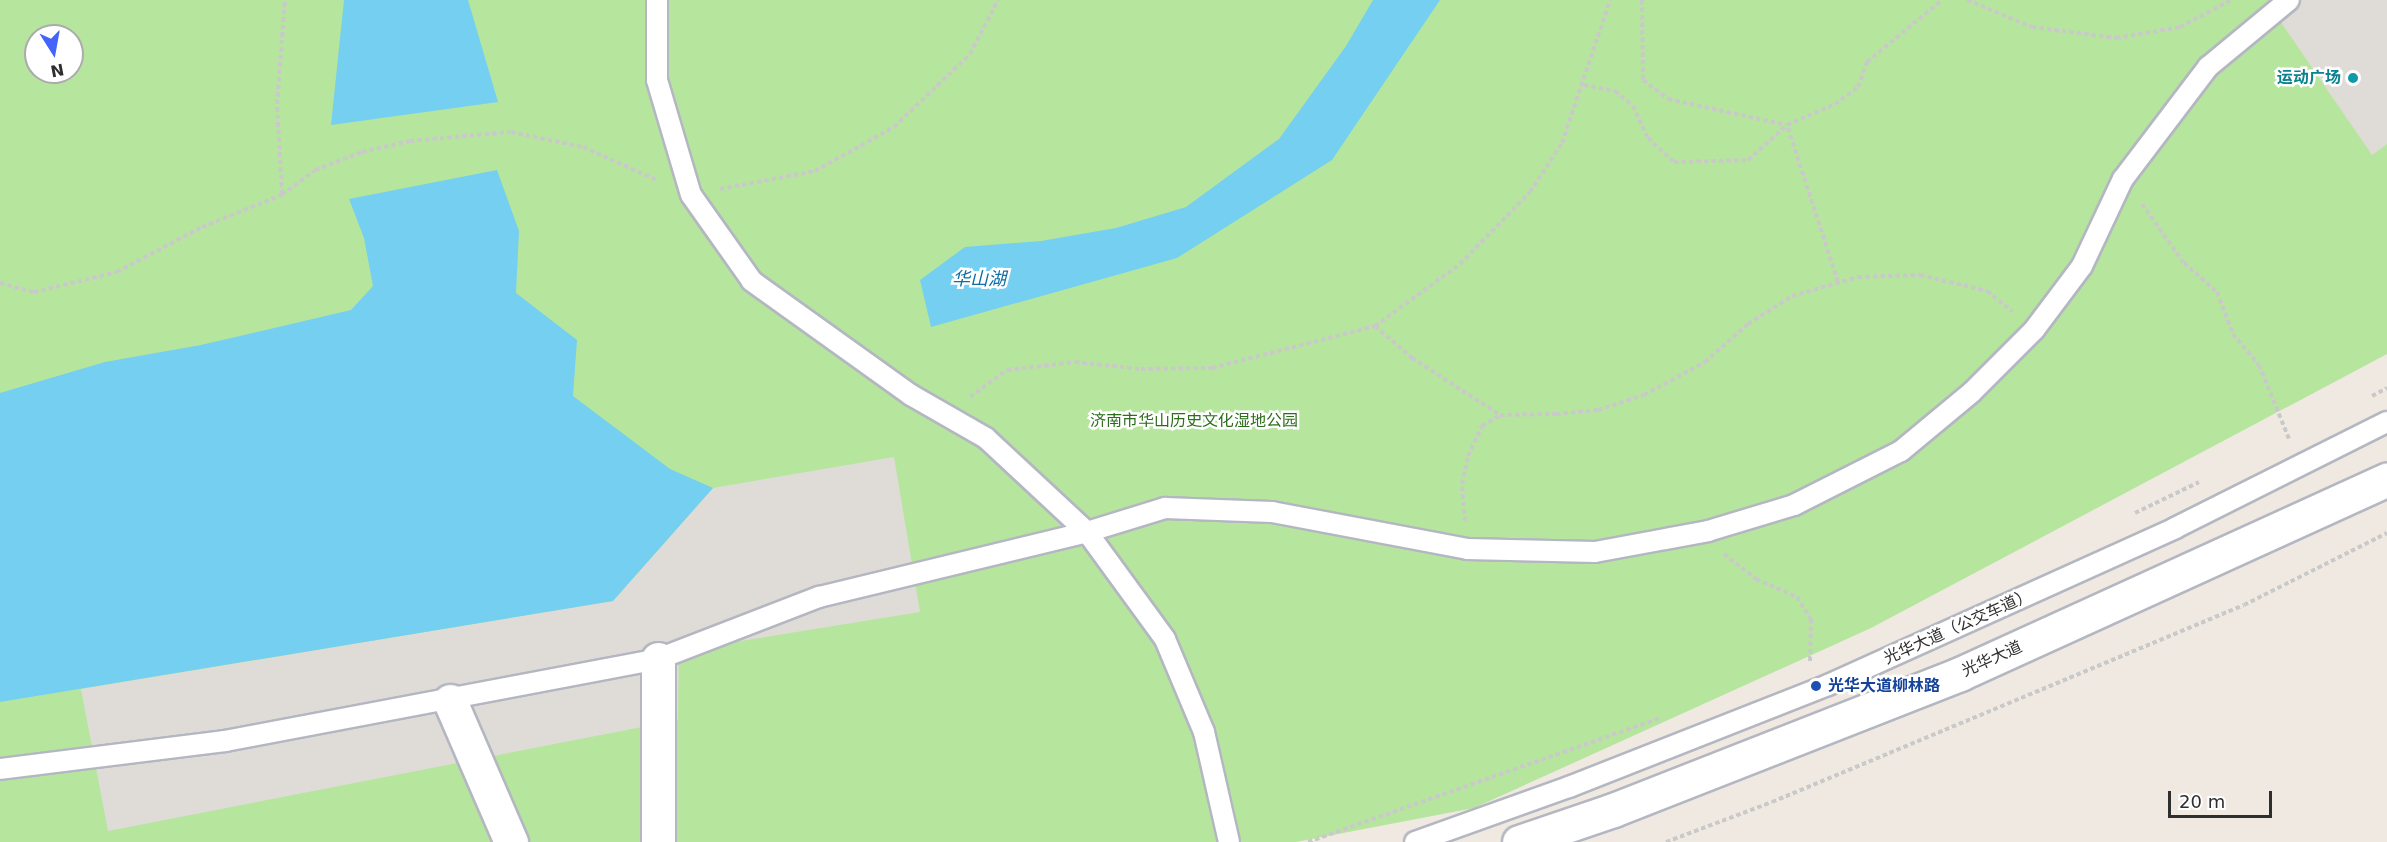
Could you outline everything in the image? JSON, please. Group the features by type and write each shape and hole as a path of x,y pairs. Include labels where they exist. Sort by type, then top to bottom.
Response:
{"main road":[{"name":"光华大道","path":"1519,842 1613,810 1960,674 2387,479"},
{"path":"658,659 658,842"},
{"path":"450,701 511,842"}],"lane":[{"path":"657,0 657,80 691,195 752,281 911,395 986,438 1087,532 1165,639 1204,732 1229,842"},
{"path":"0,769 225,741 450,701 658,659 819,597 1087,532 1164,508 1272,512 1467,549 1595,552 1708,531 1794,505 1901,451 1972,392 2034,330 2082,266 2123,179 2208,67 2289,0"},
{"name":"光华大道（公交车道）","path":"1415,842 1569,787 1821,688 2175,528 2387,422"}],"path":[{"path":"282,195 277,104 285,0"},
{"path":"0,283 34,292 117,272 202,227 282,195 315,170 362,152 410,141 511,132 583,147 691,195 815,171 894,127 970,54 998,0"},
{"path":"945,415 1007,370 1076,362 1141,369 1212,369 1375,326 1460,264 1530,192 1562,143 1584,85 1610,0"},
{"path":"1642,0 1643,80 1668,99 1787,125"},
{"path":"1584,85 1614,91 1623,98 1632,106 1648,138 1674,162 1748,160 1787,125 1835,104 1858,87 1867,63 1942,0"},
{"path":"1967,0 2032,27 2116,38 2180,27 2230,0"},
{"path":"1787,125 1838,282"},
{"path":"2123,179 2184,263 2217,292 2233,333 2259,365 2289,439"},
{"path":"1467,549 1462,484 1468,456 1482,426 1500,415 1598,410 1644,395 1705,362 1748,324 1792,296 1858,277 1920,275 1987,291 2034,330"},
{"path":"1375,326 1412,358 1500,415"},
{"path":"2367,399 2387,387"},
{"path":"2278,444 2298,434"},
{"path":"2127,517 2203,480"},
{"path":"1708,531 1734,564 1797,597 1811,619 1810,663"},
{"path":"1666,842 1772,802 2244,605 2387,533"},
{"path":"1801,667 1821,658"},
{"path":"1308,842 1665,717"}],"green space":[{"name":"济南市华山历史文化湿地公园","path":"0,0 2387,0 2387,354 1871,628 1474,808 1296,842 0,842"}],"shaded area":[{"name":"运动广场","path":"2289,0 2387,0 2387,144 2372,155 2274,12"},
{"path":"894,457 920,612 679,651 678,720 108,831 81,689 613,601 713,488"}],"water":[{"path":"344,0 468,0 498,102 331,125"},
{"name":"华山湖","path":"1373,0 1440,0 1332,160 1177,258 931,327 920,280 965,247 1041,241 1116,228 1186,207 1279,139 1346,46"},
{"path":"497,170 519,231 516,293 577,340 573,396 670,469 713,488 613,601 0,702 0,393 105,362 201,345 351,310 373,286 364,238 349,199"}],"place":[{"name":"运动广场","path":"2353,78"},
{"name":"光华大道柳林路","path":"1816,686"}]}
